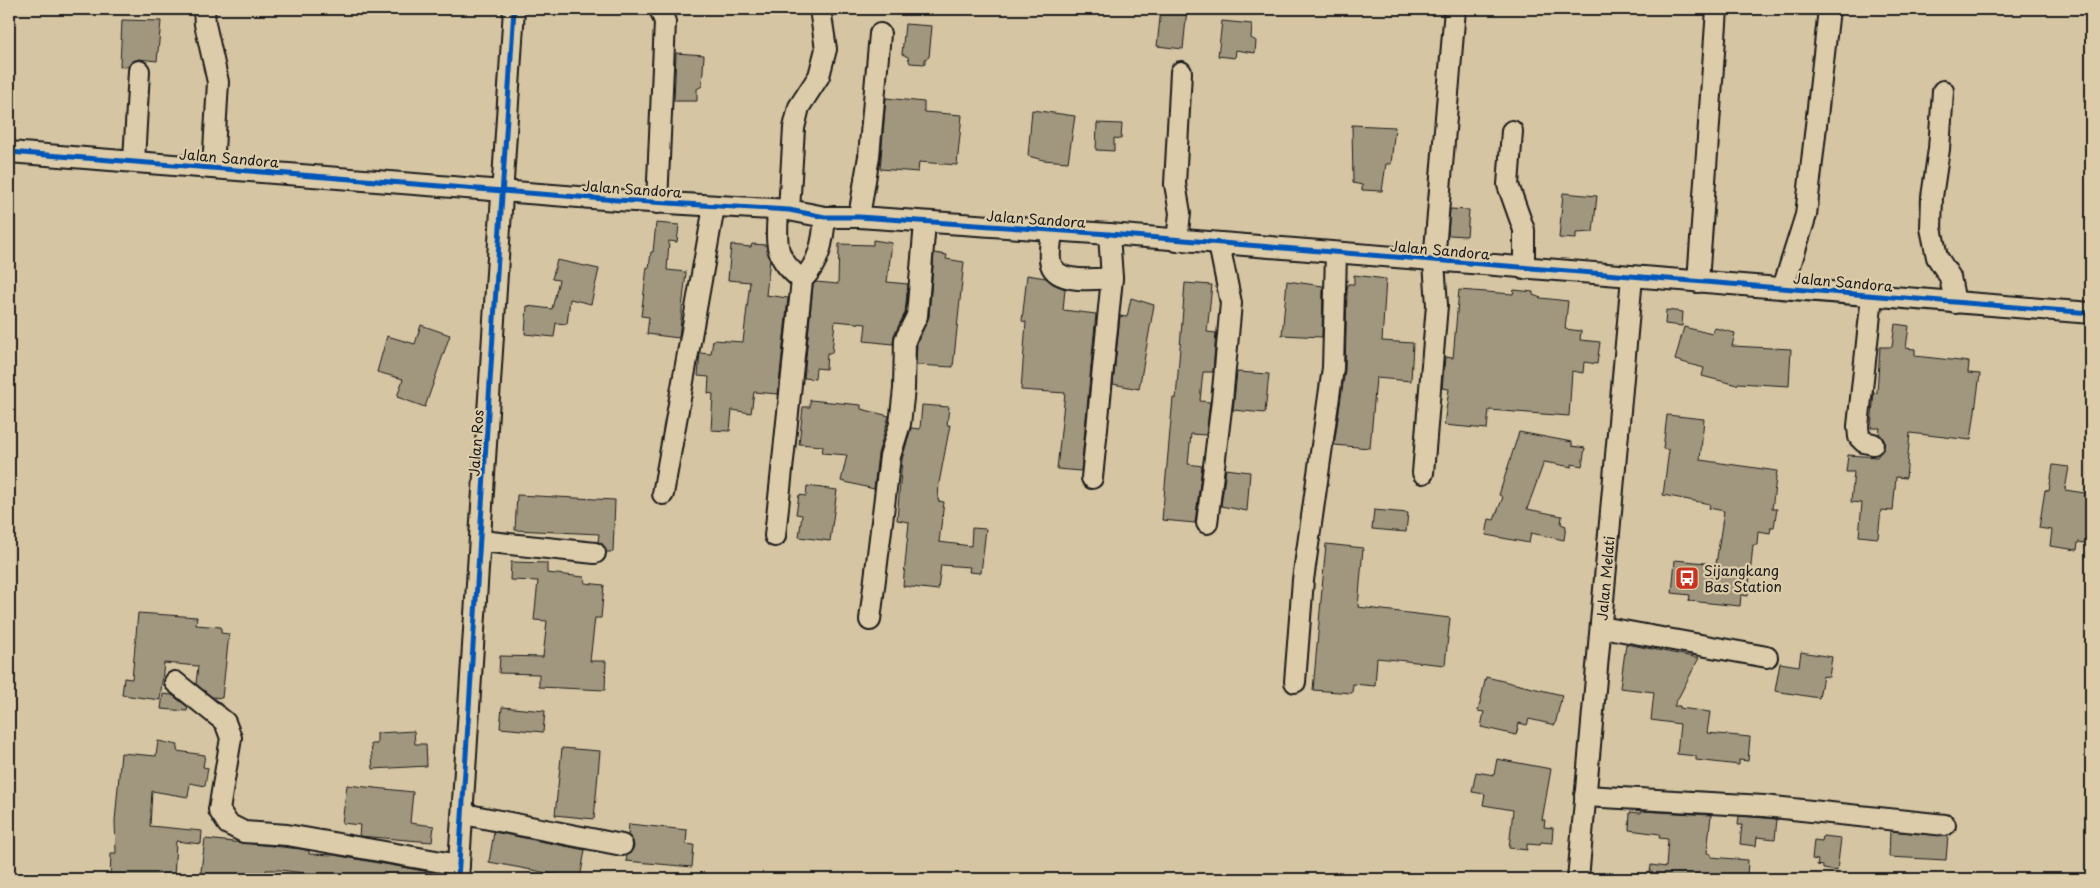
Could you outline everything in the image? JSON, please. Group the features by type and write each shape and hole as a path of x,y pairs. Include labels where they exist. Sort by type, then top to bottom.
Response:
{"street":[{"path":"204,9 205,24 218,82 213,168"},
{"name":"Jalan Ros","path":"458,872 464,814 514,9"},
{"path":"657,203 665,22 660,9"},
{"path":"802,280 788,269 778,255 776,242 784,211 794,128 799,107 819,76 826,49 820,9"},
{"path":"1423,473 1437,305 1434,262 1455,9"},
{"path":"1698,282 1717,9"},
{"path":"1783,288 1806,215 1828,9"},
{"path":"860,217 869,156 880,34"},
{"path":"134,161 139,70"},
{"path":"1177,241 1180,213 1175,184 1181,72"},
{"path":"1943,91 1939,149 1932,197 1931,228 1936,257 1950,278 1955,303"},
{"path":"1512,131 1508,185 1524,230 1524,268"},
{"name":"Jalan Sandora","path":"9,152 657,203 784,211 825,217 860,217 1052,232 1109,234 1434,262 2091,313"},
{"path":"663,494 714,207"},
{"path":"775,536 802,280 814,265 823,245 825,217"},
{"path":"870,620 890,456 900,424 904,389 905,340 917,316 925,223"},
{"path":"1052,232 1050,261 1056,273 1083,279 1112,278"},
{"path":"1092,478 1112,278 1109,234"},
{"path":"1207,523 1222,401 1231,304 1219,244"},
{"path":"1295,682 1303,580 1333,368 1336,253"},
{"name":"Jalan Melati","path":"1578,879 1632,277"},
{"path":"1872,296 1858,426 1859,437 1864,442 1873,444"},
{"path":"481,541 595,553"},
{"path":"1601,626 1768,657"},
{"path":"175,682 225,722 231,738 219,810 228,824 244,832 287,835 458,872"},
{"path":"1585,796 1764,806 1945,825"},
{"path":"464,814 622,845"}],"building":[{"path":"1161,9 1187,9 1183,49 1157,46"},
{"path":"122,20 161,21 157,61 139,59 133,61 128,67 120,66"},
{"path":"1222,21 1252,24 1251,38 1256,41 1255,53 1236,50 1235,58 1218,56"},
{"path":"905,24 932,26 929,57 925,59 925,64 910,63 908,57 902,54"},
{"path":"676,53 704,55 702,86 697,89 697,101 674,101"},
{"path":"886,98 924,102 924,112 962,115 957,165 919,162 918,172 880,169"},
{"path":"1032,110 1075,116 1068,162 1043,160 1028,156"},
{"path":"1097,123 1122,124 1121,139 1114,138 1114,151 1096,150"},
{"path":"1352,125 1395,127 1391,164 1386,164 1382,191 1362,190 1362,185 1353,183"},
{"path":"1563,193 1597,196 1593,232 1576,233 1576,239 1559,238"},
{"path":"1450,209 1469,210 1467,236 1448,235"},
{"path":"656,223 679,225 677,242 669,241 667,270 686,272 679,338 647,334 649,317 641,316 647,267 649,268 651,252 653,252"},
{"path":"873,240 892,243 887,282 908,284 905,313 894,335 893,344 864,341 866,324 835,321 832,353 827,353 826,369 816,368 815,379 804,378 813,285 816,282 838,284 839,244 873,245"},
{"path":"752,244 766,245 770,259 766,295 788,298 778,394 754,392 751,413 732,410 730,431 711,430 713,394 708,393 709,377 698,376 700,353 711,354 713,340 743,342 750,282 728,280 731,245 751,247"},
{"path":"934,253 947,255 946,259 964,262 953,367 916,365 917,343 929,317"},
{"path":"557,260 599,269 591,304 570,299 567,324 556,323 554,337 525,334 527,306 552,309 559,280 552,279"},
{"path":"1027,275 1046,278 1053,284 1065,289 1063,310 1096,314 1081,471 1057,469 1065,393 1021,390 1026,322 1022,321"},
{"path":"1354,275 1386,279 1382,341 1413,343 1411,381 1376,378 1370,448 1334,445 1345,370 1347,290 1348,284 1354,284"},
{"path":"1287,281 1323,286 1322,337 1282,335"},
{"path":"1185,283 1212,285 1207,332 1216,333 1213,372 1203,372 1200,401 1210,402 1206,435 1191,434 1188,464 1202,466 1195,523 1162,520 1173,398 1176,399"},
{"path":"1459,290 1513,294 1514,290 1533,292 1533,295 1541,298 1568,301 1565,329 1581,331 1580,340 1600,342 1597,364 1584,362 1583,373 1572,371 1569,416 1489,410 1487,429 1444,425 1449,389 1442,388 1445,357 1453,358"},
{"path":"1131,298 1154,305 1139,389 1113,384 1120,316 1127,317"},
{"path":"1666,310 1683,312 1682,326 1665,324"},
{"path":"1895,324 1909,326 1906,348 1915,349 1915,356 1969,362 1968,373 1980,374 1971,440 1910,433 1906,478 1896,477 1893,511 1881,510 1878,538 1859,536 1862,503 1851,502 1854,472 1846,472 1848,455 1877,457 1884,447 1884,440 1879,434 1880,428 1871,428 1874,392 1877,393 1880,347 1892,347"},
{"path":"421,325 450,335 425,407 397,397 403,379 377,372 387,336 415,344"},
{"path":"1684,327 1712,334 1715,328 1735,333 1732,346 1791,349 1789,386 1738,383 1737,385 1702,376 1704,368 1675,360"},
{"path":"1237,372 1269,374 1265,413 1233,410"},
{"path":"810,400 861,405 861,409 889,416 878,454 874,489 841,481 847,455 822,453 823,446 799,444 803,407 810,407"},
{"path":"922,405 949,407 947,425 950,425 939,483 938,501 944,502 939,542 971,546 972,528 986,529 981,573 969,572 970,567 941,565 938,590 903,586 909,522 897,520 902,459 911,428 920,429"},
{"path":"1667,415 1704,419 1700,460 1777,471 1772,509 1777,509 1774,527 1771,527 1770,533 1758,531 1757,545 1753,545 1748,596 1741,595 1740,606 1689,601 1690,595 1672,593 1675,560 1716,564 1724,511 1709,508 1710,504 1663,495 1669,450 1663,449"},
{"path":"1519,432 1572,442 1572,446 1585,448 1582,466 1572,464 1572,467 1544,462 1527,509 1562,516 1561,524 1566,526 1564,540 1531,533 1529,543 1486,535 1489,519 1494,520 1503,497 1499,495"},
{"path":"2053,465 2069,467 2065,490 2085,493 2085,498 2091,499 2091,544 2078,542 2077,550 2050,546 2052,530 2039,528 2045,490 2049,491"},
{"path":"1226,469 1250,472 1247,511 1221,506"},
{"path":"807,486 837,490 830,541 799,537 802,515 796,514 799,495 806,496"},
{"path":"517,495 615,500 613,552 606,552 602,544 598,542 599,534 515,530"},
{"path":"1374,510 1408,513 1406,532 1372,529"},
{"path":"1326,544 1363,548 1358,607 1450,618 1445,665 1377,658 1375,686 1353,684 1352,693 1313,690"},
{"path":"511,562 547,563 547,573 584,577 585,583 604,585 601,618 595,618 590,661 606,661 605,690 539,687 539,674 499,673 500,656 543,657 547,621 534,620 538,581 510,580"},
{"path":"138,613 197,617 196,625 221,627 221,633 229,634 222,698 212,697 196,684 198,666 164,663 160,700 122,695 124,678 132,679"},
{"path":"1626,644 1699,658 1674,706 1710,712 1707,733 1750,737 1748,761 1739,760 1739,765 1696,760 1696,756 1677,754 1680,724 1651,720 1654,692 1620,688"},
{"path":"1801,652 1832,657 1829,677 1823,676 1819,698 1775,691 1780,663 1799,666"},
{"path":"1486,677 1562,695 1555,725 1529,719 1527,725 1519,723 1516,735 1481,727 1484,712 1478,711"},
{"path":"163,694 172,695 188,707 187,711 161,709"},
{"path":"502,707 545,711 543,732 500,728"},
{"path":"414,731 415,744 426,744 427,766 373,769 371,744 377,744 377,733"},
{"path":"158,741 178,745 177,751 205,755 203,767 208,768 205,786 190,783 188,797 152,791 150,826 202,831 201,844 176,841 174,879 110,879 111,853 116,853 115,821 121,753 156,756"},
{"path":"562,748 600,751 594,819 555,815"},
{"path":"1497,759 1551,769 1542,820 1545,820 1544,827 1553,828 1552,843 1541,842 1540,845 1527,844 1527,850 1509,848 1513,810 1483,805 1485,794 1472,792 1476,772 1494,775"},
{"path":"347,785 413,792 410,823 434,826 432,842 359,836 360,825 342,823"},
{"path":"1641,811 1711,815 1707,853 1711,854 1711,857 1748,860 1747,878 1649,879 1651,865 1666,867 1668,839 1659,838 1660,834 1629,830 1630,812 1641,813"},
{"path":"1739,816 1777,819 1775,839 1757,837 1756,846 1740,844 1742,825 1738,825"},
{"path":"629,824 687,830 686,844 694,845 692,867 626,861 627,856 634,847 633,841 628,835"},
{"path":"1890,831 1948,836 1946,860 1889,857"},
{"path":"494,832 585,850 580,879 489,862"},
{"path":"1823,836 1841,838 1837,871 1823,869 1823,866 1817,865 1818,860 1812,859 1814,840 1822,841"},
{"path":"205,839 301,849 309,851 309,854 334,855 446,875 446,879 311,879 311,874 266,870 266,879 200,879"}],"cycle path":[{"path":"458,879 514,9"},
{"path":"9,152 617,200 789,210 825,217 859,217 1109,234 2091,313"}],"place":[{"name":"Sijangkang Bas Station","path":"1687,578"}]}
